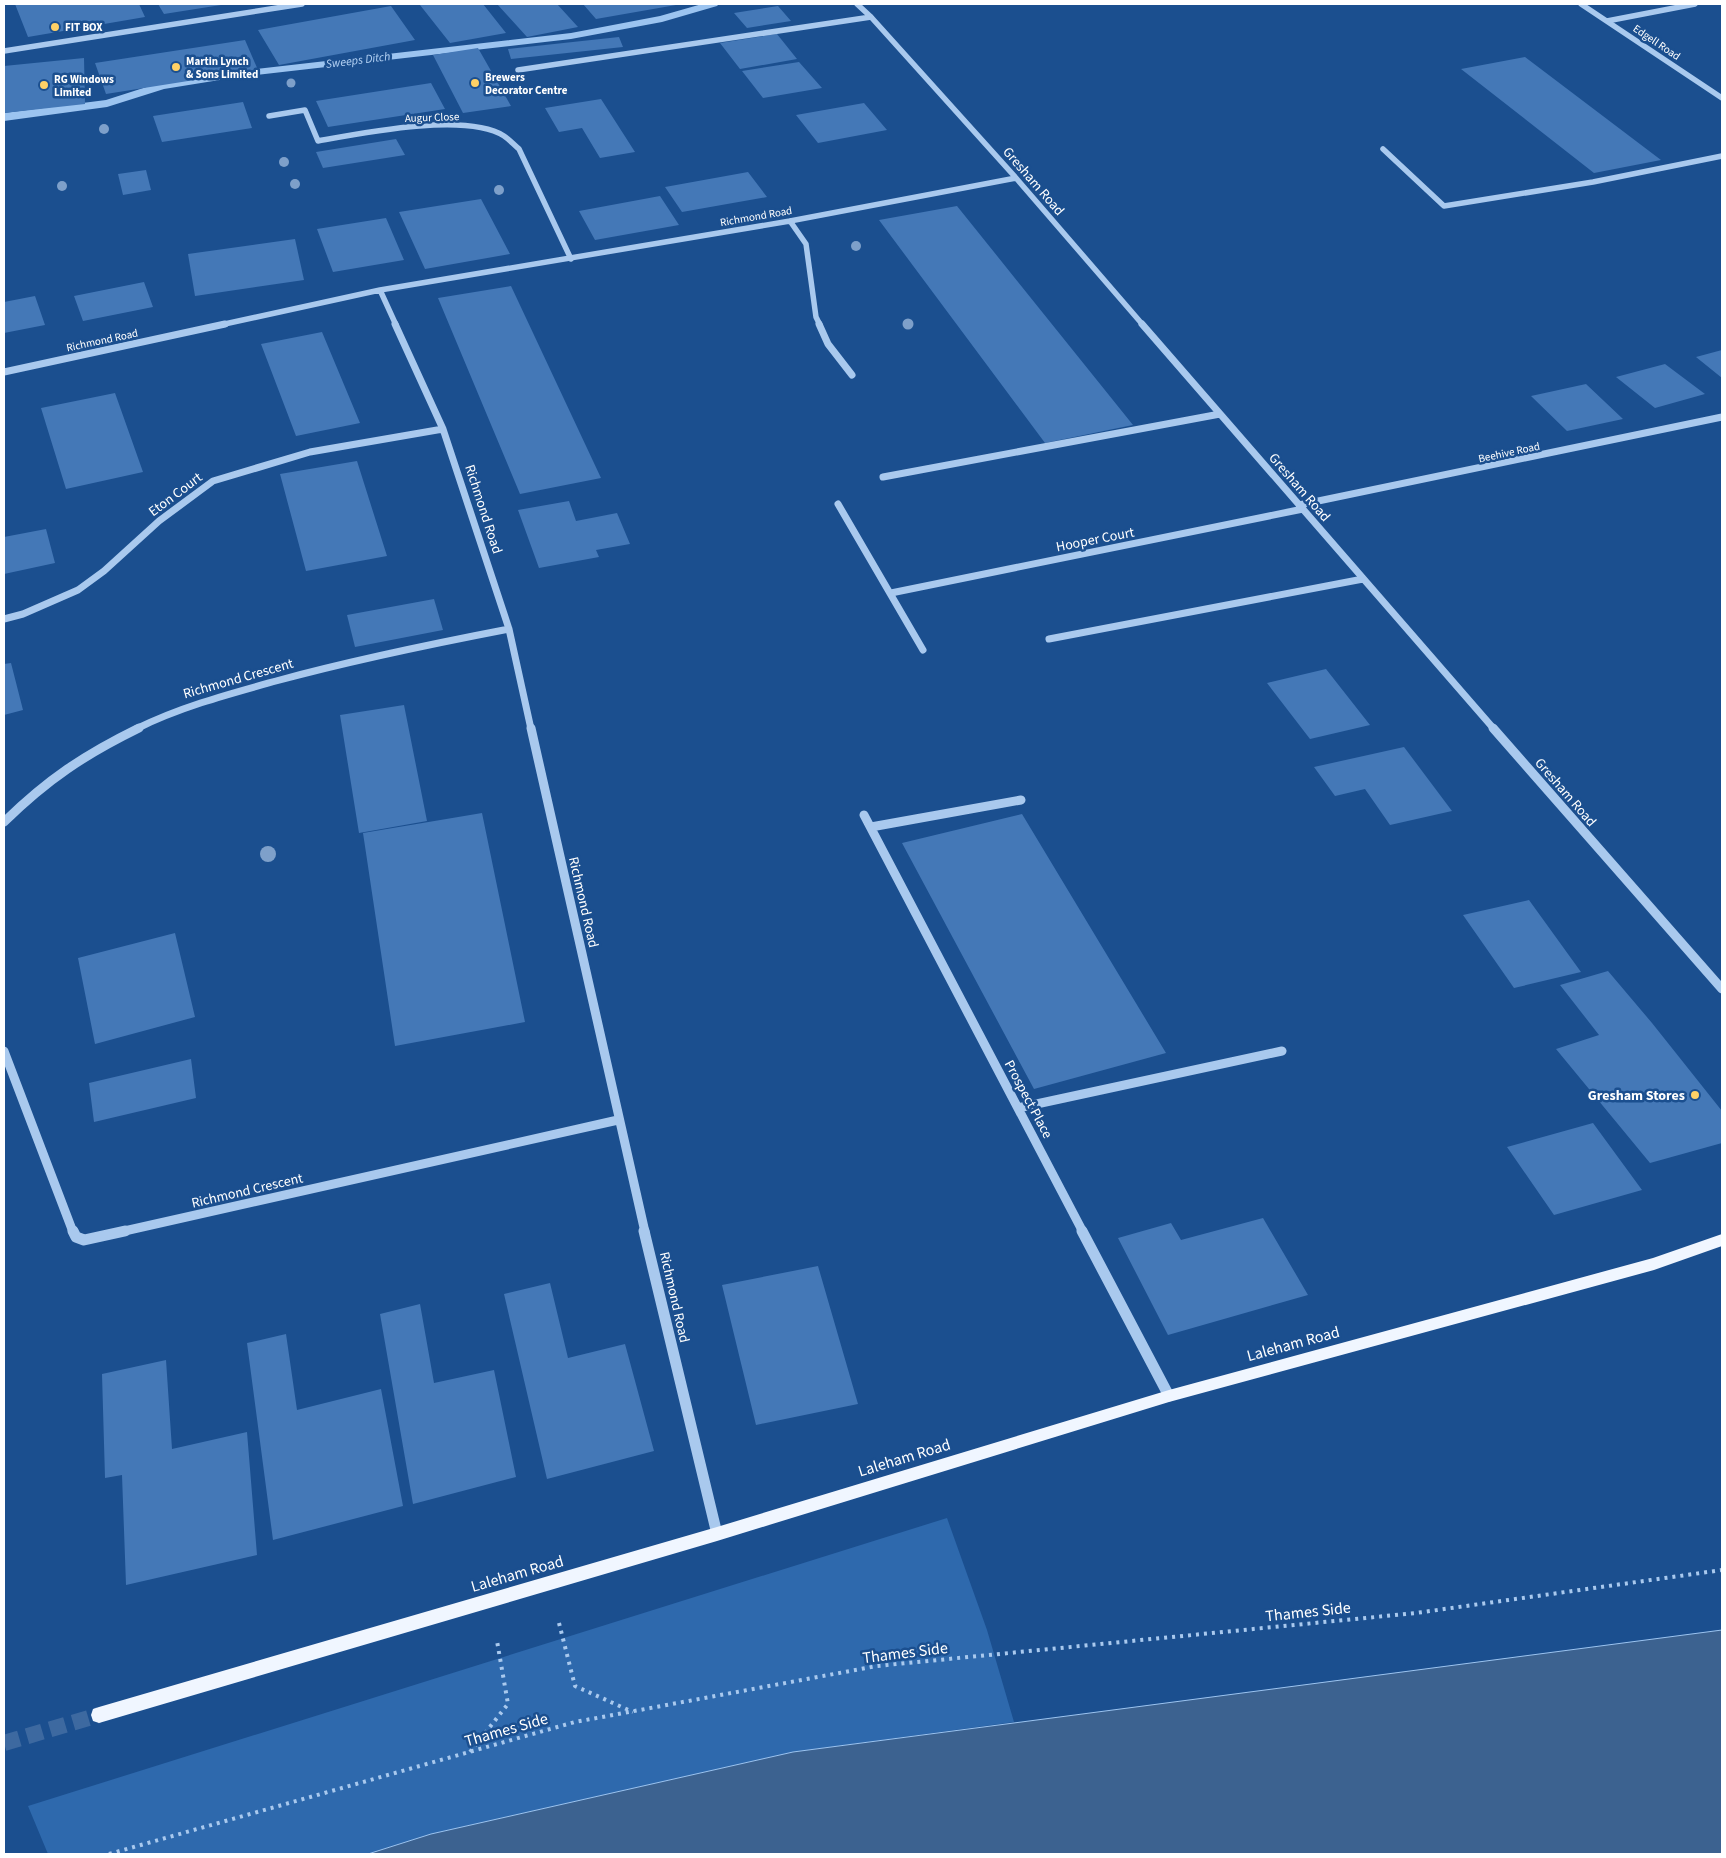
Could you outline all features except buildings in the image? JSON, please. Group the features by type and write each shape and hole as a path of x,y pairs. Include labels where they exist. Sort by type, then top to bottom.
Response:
{"main road":[{"name":"Laleham Road","path":"99,1715 717,1534 1169,1396 1654,1264 1722,1240"}],"street":[{"path":"4,51 302,4"},
{"name":"Gresham Road","path":"857,4 871,17 1016,178 1301,508 1722,989"},
{"name":"Edgell Road","path":"1581,4 1722,98"},
{"path":"1607,21 1695,4"},
{"name":"Augur Close","path":"269,116 306,110 318,141 432,125 472,127 504,136 519,149 571,259"},
{"path":"1383,149 1444,206 1593,182 1722,156"},
{"name":"Richmond Road","path":"4,372 380,290 790,221 1016,178"},
{"path":"790,221 806,244 816,317 828,344 852,375"},
{"name":"Richmond Road","path":"380,290 444,429 509,629 618,1120 717,1534"},
{"path":"883,477 1220,414"},
{"name":"Beehive Road","path":"1301,508 1722,417"},
{"name":"Eton Court","path":"4,619 23,614 78,590 104,571 159,520 213,481 310,452 444,429"},
{"path":"838,504 923,650"},
{"name":"Hooper Court","path":"891,593 1301,508"},
{"path":"1049,639 1363,579"},
{"name":"Richmond Crescent","path":"4,822 52,779 86,755 122,734 165,715 216,696 364,658 509,629"},
{"path":"871,827 1020,800"},
{"name":"Prospect Place","path":"864,815 1169,1396"},
{"name":"Richmond Crescent","path":"4,1051 74,1234 76,1237 84,1240 618,1120"},
{"path":"1018,1108 1282,1051"}],"lane":[{"path":"518,70 871,17"}],"path":[{"name":"Thames Side","path":"109,1854 575,1722 877,1666 1416,1612 1722,1570"},
{"path":"549,1584 575,1686 633,1712"},
{"path":"470,1752 508,1704 490,1601"}],"shaded area":[{"path":"947,1518 987,1630 1014,1722 793,1752 431,1834 368,1854 48,1854 28,1806"},
{"path":"1722,1630 1722,1854 368,1854 431,1834 793,1752"}],"waterway":[{"name":"Sweeps Ditch","path":"4,117 107,103 162,86 238,74 571,36 662,19 713,4"}],"tunnel":[{"path":"4,1743 99,1715"}],"place":[{"name":"FIT BOX","path":"55,27"},
{"name":"Martin Lynch & Sons Limited","path":"176,67"},
{"name":"Brewers Decorator Centre","path":"475,83"},
{"name":"RG Windows Limited","path":"44,85"},
{"name":"Gresham Stores","path":"1695,1095"}]}
